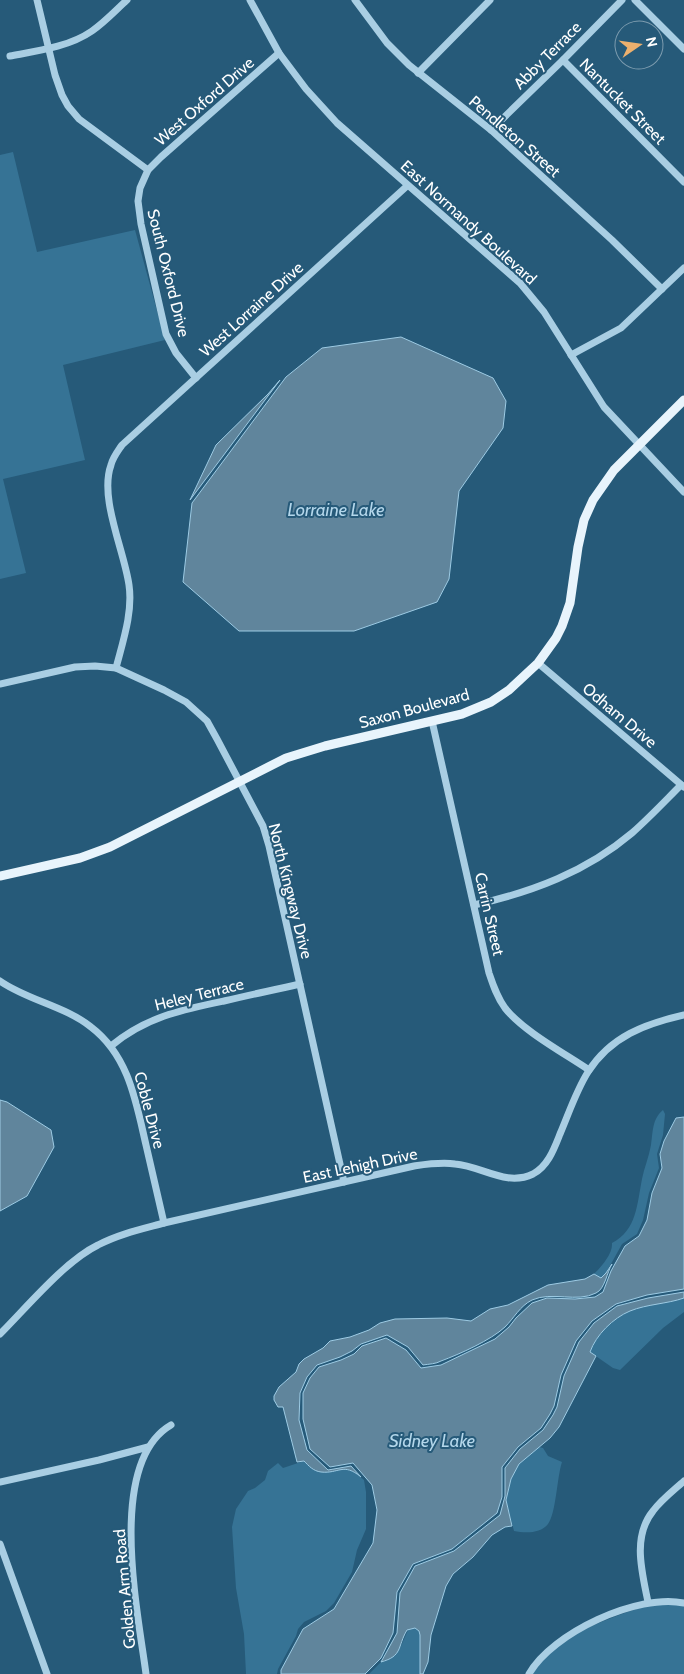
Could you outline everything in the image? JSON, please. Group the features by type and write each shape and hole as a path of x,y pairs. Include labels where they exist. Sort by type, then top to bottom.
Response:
{"main road":[{"name":"Saxon Boulevard","path":"0,876 80,858 110,847 239,780 298,753 462,714 491,702 509,690 538,663 556,638 570,604 578,547 584,520 593,500 614,470 684,400"}],"street":[{"path":"38,0 55,75 68,106 79,119 148,170"},
{"path":"10,56 73,41 91,32 127,0"},
{"name":"East Normandy Boulevard","path":"250,0 279,53 306,89 337,123 520,283 563,339 604,407 684,492"},
{"name":"Pendleton Street","path":"355,0 387,43 418,73 491,130 612,240 662,289"},
{"name":"Abby Terrace","path":"491,130 622,0"},
{"path":"635,0 684,49"},
{"path":"418,73 485,2"},
{"name":"West Oxford Drive","path":"148,170 279,53"},
{"name":"Nantucket Street","path":"563,60 684,182"},
{"name":"South Oxford Drive","path":"148,170 140,188 138,201 141,224 166,334 176,353 196,378"},
{"name":"West Lorraine Drive","path":"116,668 130,604 129,586 108,496 109,473 115,456 122,445 407,186"},
{"path":"571,355 621,328 684,268"},
{"name":"Odham Drive","path":"538,663 683,786"},
{"path":"0,684 76,667 116,668"},
{"name":"North Kingway Drive","path":"116,668 186,702 207,721 263,826 344,1182"},
{"name":"Carrin Street","path":"432,721 489,972 497,996 519,1023 589,1070"},
{"path":"474,906 544,885 587,864 631,833 683,786"},
{"name":"Coble Drive","path":"0,981 78,1019 91,1027 111,1046 124,1067 135,1096 164,1223"},
{"name":"Heley Terrace","path":"111,1046 119,1039 151,1020 178,1011 300,984"},
{"name":"East Lehigh Drive","path":"0,1334 72,1263 97,1245 127,1233 164,1223 434,1163 473,1167 508,1178 520,1178 534,1174 545,1165 554,1150 580,1086 589,1070 614,1043 633,1031 658,1021 684,1015"},
{"name":"Golden Arm Road","path":"146,1674 131,1556 131,1526 138,1473 148,1447 161,1431 171,1425"},
{"path":"0,1482 148,1447"},
{"path":"648,1602 640,1561 641,1539 645,1524 653,1511 684,1481"},
{"path":"0,1544 47,1674"},
{"path":"529,1674 534,1665 549,1649 565,1636 606,1616 648,1602 684,1603"}],"shaded area":[{"path":"13,152 37,252 135,230 165,340 63,365 85,460 3,479 26,573 0,579 0,155"},
{"path":"663,1110 665,1114 663,1135 657,1154 659,1168 649,1193 643,1220 637,1234 622,1244 606,1273 601,1278 594,1274 609,1256 612,1243 627,1231 634,1216 654,1126 657,1117"},
{"path":"684,1298 684,1312 663,1328 620,1370 613,1368 590,1352 601,1333 624,1314 643,1307"},
{"path":"539,1447 543,1448 548,1456 562,1462 551,1519 541,1530 514,1531 506,1500 511,1479 519,1464"},
{"path":"304,1461 314,1469 322,1472 347,1469 355,1472 364,1480 366,1492 366,1529 357,1550 352,1572 334,1603 326,1611 304,1622 298,1629 277,1674 246,1674 244,1634 236,1588 232,1527 236,1509 248,1491 265,1480 268,1471 278,1463 283,1468"},
{"path":"649,1605 684,1606 684,1674 533,1674 543,1660 569,1638 601,1622"},
{"path":"415,1628 419,1631 420,1635 420,1674 369,1674 381,1662 388,1660 401,1646 408,1630"}],"water":[{"name":"Lorraine Lake","path":"401,337 493,378 506,401 503,428 459,491 449,579 437,602 354,631 239,631 183,582 192,503 286,377 322,348"},
{"path":"280,380 190,500 216,445"},
{"path":"0,1100 7,1102 51,1130 54,1147 27,1196 0,1211"},
{"name":"Sidney Lake","path":"684,1117 684,1289 647,1295 616,1304 592,1321 576,1341 561,1375 554,1406 550,1414 541,1428 518,1447 502,1467 502,1497 497,1513 452,1549 413,1564 397,1592 393,1633 381,1658 365,1674 281,1674 281,1670 303,1629 334,1609 373,1543 377,1510 372,1485 353,1463 330,1467 310,1449 303,1419 303,1393 310,1378 319,1367 341,1360 354,1354 362,1346 386,1338 406,1350 421,1368 441,1365 495,1339 532,1303 547,1298 575,1299 595,1297 603,1292 611,1271 625,1246 639,1236 647,1220 652,1193 662,1168 660,1154 664,1141 676,1118"},
{"path":"612,1264 604,1284 596,1293 581,1297 548,1297 532,1300 492,1337 466,1351 437,1363 423,1365 408,1347 387,1335 361,1344 340,1357 317,1365 307,1377 300,1393 299,1420 307,1450 328,1470 351,1466 361,1477 350,1470 318,1471 311,1468 304,1461 297,1462 283,1407 278,1407 274,1396 279,1387 296,1372 299,1364 304,1359 323,1348 330,1341 350,1337 369,1330 380,1323 395,1319 447,1318 471,1321 490,1309 508,1305 548,1285 585,1279 594,1274 601,1278"},
{"path":"684,1292 684,1298 643,1307 624,1314 617,1318 596,1339 590,1352 596,1356 559,1427 550,1438 519,1464 511,1479 506,1500 512,1526 505,1527 492,1535 473,1557 453,1574 446,1586 431,1635 428,1662 423,1674 420,1674 420,1635 419,1631 415,1628 407,1630 393,1657 381,1662 397,1633 400,1593 415,1566 454,1551 500,1515 505,1496 505,1468 520,1449 543,1430 553,1415 557,1407 564,1376 579,1342 594,1323 617,1306"}]}
